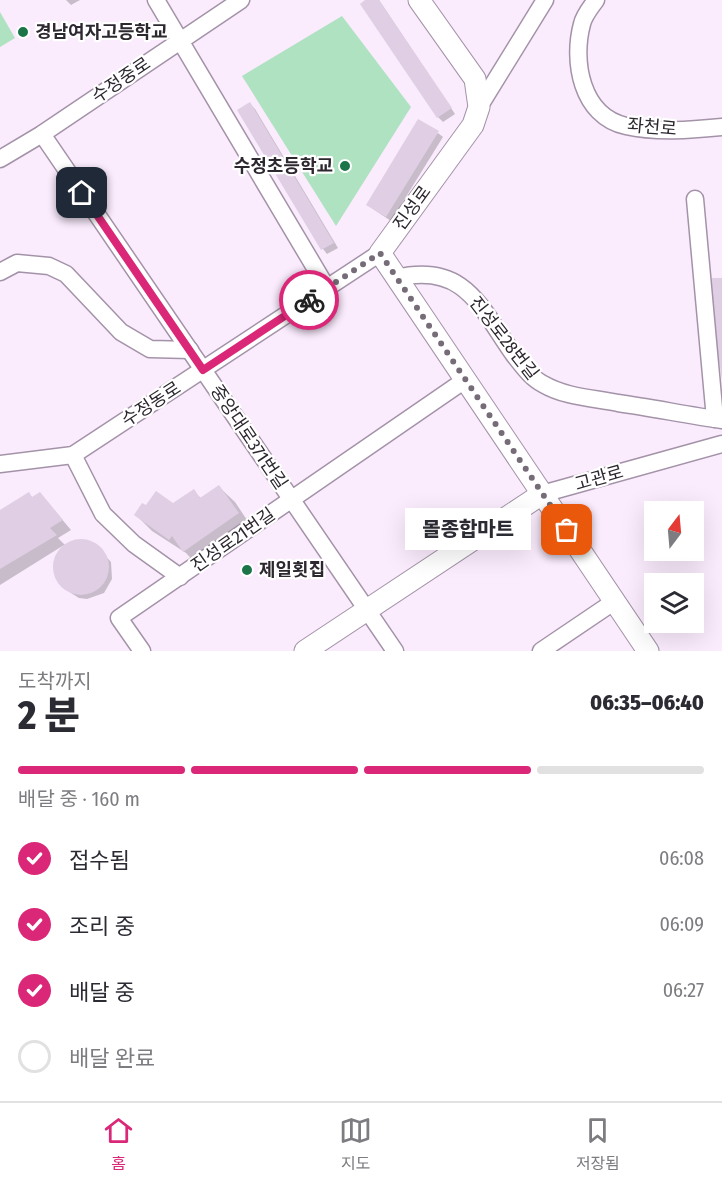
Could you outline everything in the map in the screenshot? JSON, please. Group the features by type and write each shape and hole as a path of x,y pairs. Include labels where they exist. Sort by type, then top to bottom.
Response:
{"main road":[{"path":"419,0 475,79 479,107"},
{"name":"진성로","path":"380,253 473,125 479,107"},
{"path":"380,253 648,651"},
{"name":"고관로","path":"305,651 542,494"}],"street":[{"path":"156,0 327,288"},
{"name":"수정중로","path":"0,159 42,134 241,0"},
{"name":"좌천로","path":"596,0 582,21 577,50 580,75 589,98 603,116 624,126 661,130 722,127"},
{"path":"479,107 540,2"},
{"name":"중앙대로371번길","path":"42,134 395,651"},
{"path":"695,199 718,419"},
{"name":"수정동로","path":"0,464 73,455 380,253"},
{"path":"0,272 16,263 49,266 66,274 121,332 150,349 190,350"},
{"name":"진성로28번길","path":"396,278 414,273 431,273 452,279 469,292 523,367 541,384 566,394 718,419"},
{"name":"진성로21번길","path":"142,651 119,618 465,380"},
{"name":"고관로","path":"542,494 722,444"},
{"path":"73,455 103,514 134,544 180,576"},
{"path":"540,651 615,601"}],"green space":[{"path":"0,12 15,38 0,47"},
{"path":"342,16 411,107 336,226 242,76"}],"building":[{"path":"365,0 379,0 452,108 437,118 360,4"},
{"path":"250,102 334,243 321,250 237,110"},
{"path":"418,119 439,131 386,217 366,205"},
{"path":"712,278 722,278 722,380 713,323"},
{"path":"219,485 239,513 183,552 172,536 169,540 134,515 142,503 146,505 156,491 173,503 194,489 200,498"},
{"path":"29,492 32,497 40,492 63,520 50,528 57,535 0,569 0,510"},
{"path":"81,539 96,544 104,552 109,567 104,582 96,590 81,595 66,590 58,582 53,567 58,552 66,544"}],"way so far":[{"path":"309,300 380,253 567,530"}],"place":[{"name":"경남여자고등학교","path":"23,32"},
{"name":"수정초등학교","path":"345,166"},
{"name":"몰종합마트","path":"567,530"},
{"name":"제일횟집","path":"247,570"}],"route":[{"path":"82,193 203,370 309,300"}]}
